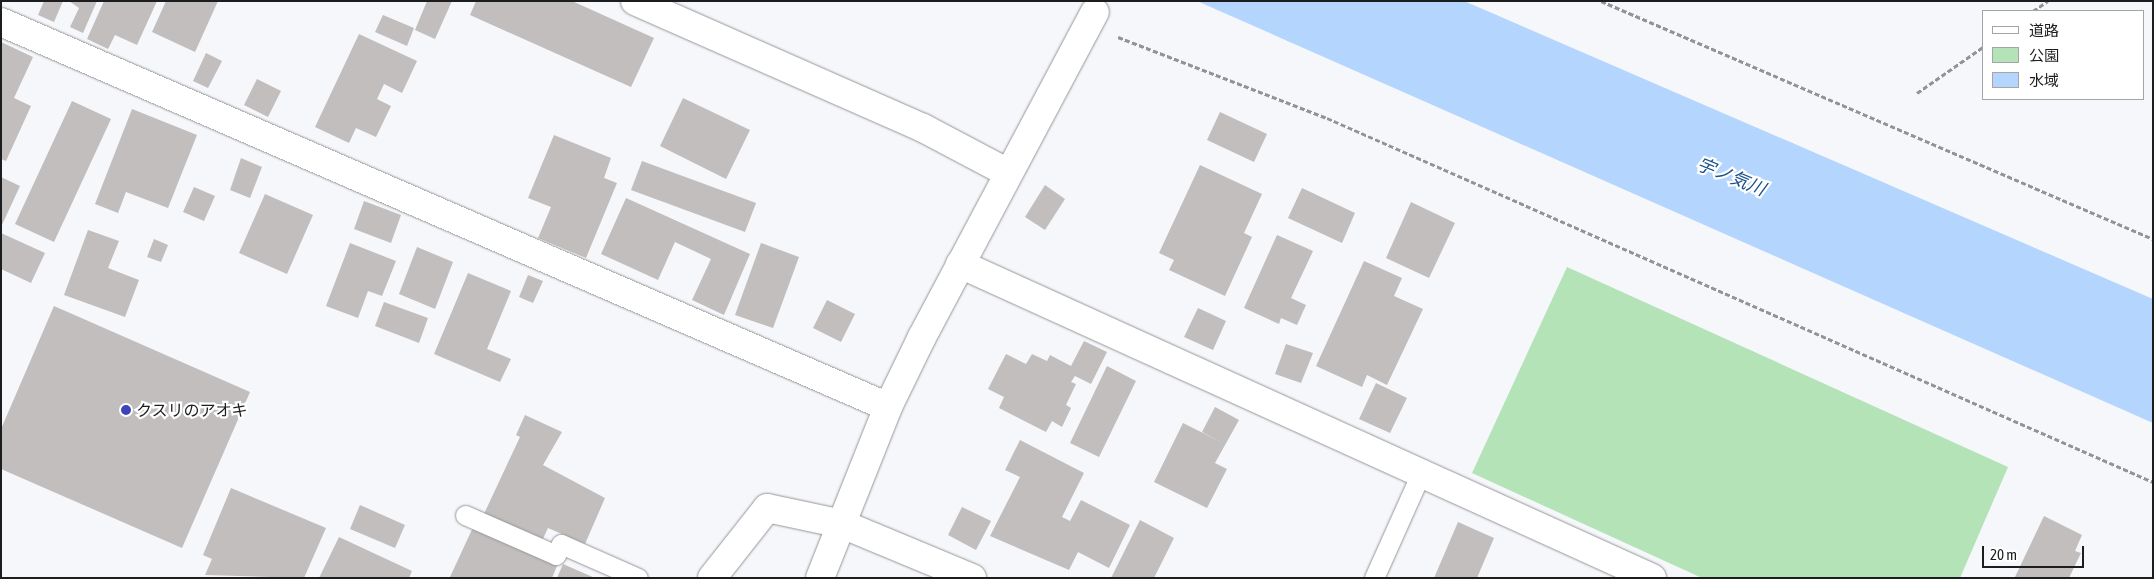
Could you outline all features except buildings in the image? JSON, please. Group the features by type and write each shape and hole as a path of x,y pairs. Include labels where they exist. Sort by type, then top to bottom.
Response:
{"street":[{"path":"636,1 923,128 1008,173"},
{"path":"820,578 888,407 960,264 1095,13"},
{"path":"1,22 888,407"},
{"path":"960,264 1652,578"},
{"path":"712,578 767,508 842,524 972,578"}],"lane":[{"path":"1374,578 1422,473"},
{"path":"465,515 556,555 561,544 638,578"}],"path":[{"path":"1600,1 2153,240"},
{"path":"2034,10 2048,1"},
{"path":"1095,13 1327,118 2153,482"},
{"path":"1917,93 1982,48"}],"green space":[{"path":"1567,267 2008,467 1960,578 1702,578 1472,473"}],"water":[{"name":"宇ノ気川","path":"1197,1 1464,1 2153,299 2153,423"}],"place":[{"name":"クスリのアオキ","path":"126,410"}]}
